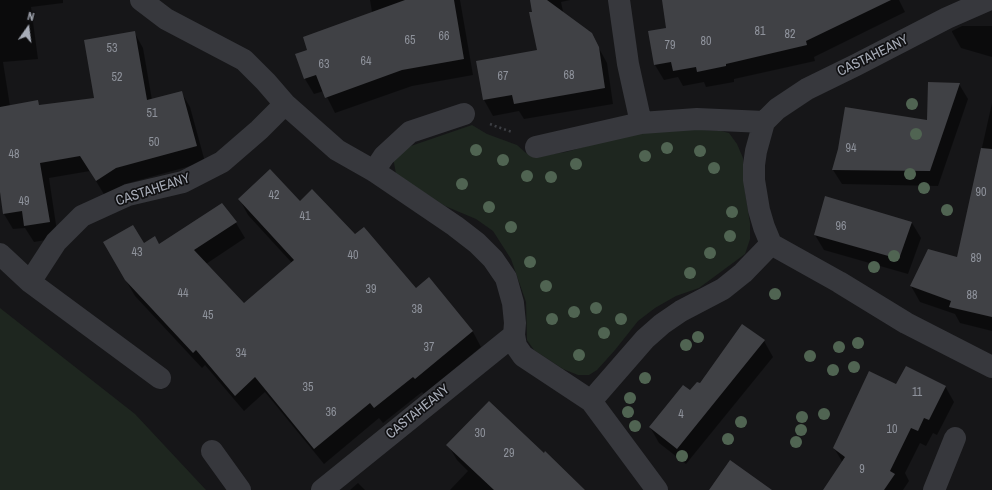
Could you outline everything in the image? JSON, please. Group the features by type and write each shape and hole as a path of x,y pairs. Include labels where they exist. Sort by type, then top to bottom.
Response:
{"street":[{"path":"141,0 166,20 244,60 285,104 337,150 374,171 455,226 477,243 493,259 506,278 513,303 515,323 514,335 516,346 523,356 591,400 657,490"},
{"path":"619,0 628,64 641,123"},
{"name":"CASTAHEANY","path":"764,122 777,109 807,89 947,18 988,0"},
{"name":"CASTAHEANY","path":"30,282 56,242 82,216 128,195 183,182 222,162 259,130 285,104"},
{"path":"374,171 384,156 410,132 464,114"},
{"path":"536,147 641,123 697,119 764,122 756,151 754,180 760,215 771,244 839,282 906,323 992,367"},
{"path":"591,400 645,339 662,324 681,311 723,289 743,273 771,244"},
{"path":"0,254 30,282 160,378"},
{"name":"CASTAHEANY","path":"322,490 514,335"},
{"path":"934,490 956,438"},
{"path":"212,451 240,490"}],"path":[{"path":"464,114 468,108 495,126 523,136 536,147"}],"shaded area":[{"path":"472,125 487,134 517,145 526,153 539,156 566,152 626,135 669,128 721,131 729,133 737,144 743,158 745,191 750,223 750,239 745,254 699,288 676,296 655,308 638,321 597,370 589,375 578,375 563,369 534,350 527,340 526,302 511,259 493,231 476,219 445,206 396,174 393,157 405,148"},
{"path":"0,308 135,414 206,490 0,490"}],"building":[{"path":"405,0 454,0 464,59 402,70 325,98 316,75 304,79 295,54 307,50 303,37"},
{"path":"530,0 547,0 592,33 599,47 605,88 514,104 512,95 483,100 476,61 537,50 529,12 532,12"},
{"path":"662,0 891,0 806,41 807,45 697,72 696,67 673,71 671,62 654,65 648,31 666,28"},
{"path":"135,31 147,100 182,91 197,146 116,168 96,181 80,156 40,163 50,222 24,226 22,211 3,214 0,192 0,107 38,100 39,105 94,98 84,40"},
{"path":"928,82 960,83 930,171 832,170 838,149 845,107 927,120"},
{"path":"981,148 992,149 992,317 949,307 951,301 910,286 928,249 957,257"},
{"path":"270,169 300,201 312,189 355,234 364,227 416,288 429,277 473,331 415,379 413,377 374,408 370,403 314,449 255,377 235,396 196,350 193,353 125,280 103,242 133,225 144,243 155,236 159,244 222,203 237,222 194,250 244,303 294,260 238,199"},
{"path":"825,196 912,222 899,259 814,235"},
{"path":"742,324 765,340 677,449 649,427 683,385 690,390 697,382 700,383"},
{"path":"906,366 946,386 929,420 924,418 918,431 911,428 890,471 895,474 884,490 823,490 845,457 833,448 869,371 896,384"},
{"path":"489,401 544,453 545,451 585,490 494,490 446,445"},
{"path":"730,460 772,490 709,490"}]}
